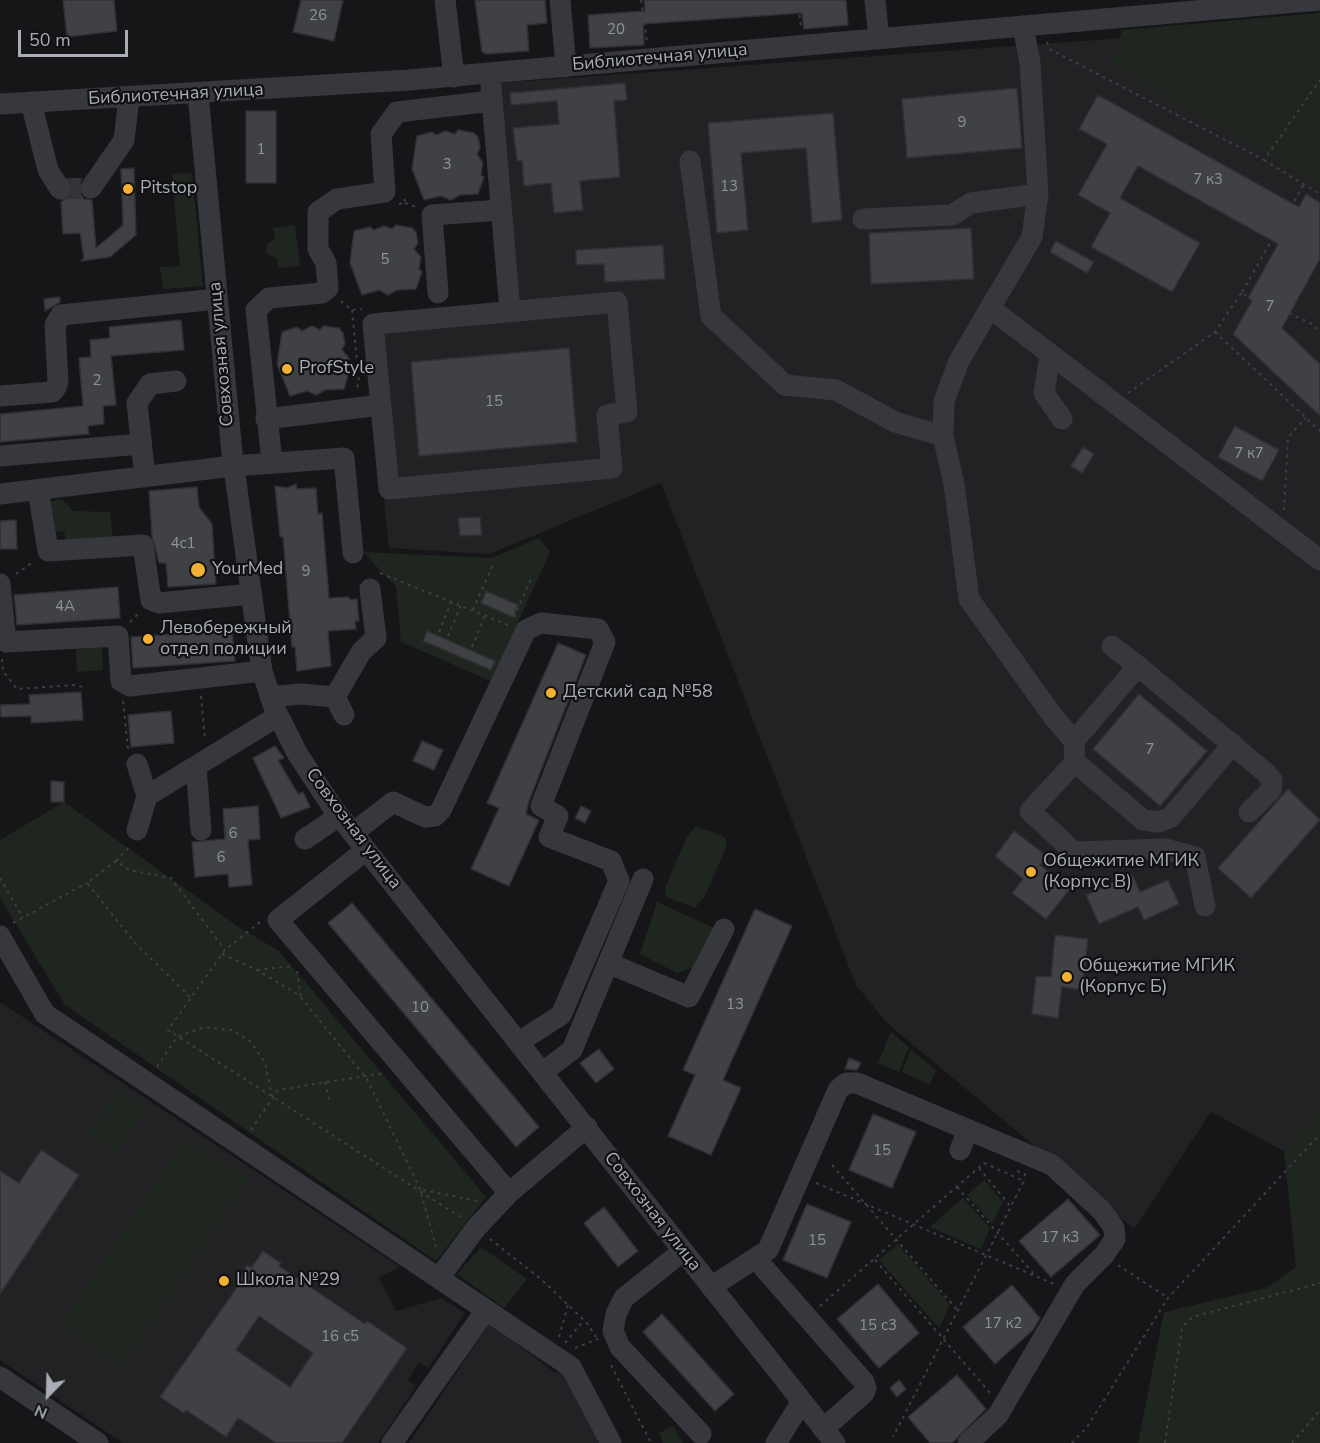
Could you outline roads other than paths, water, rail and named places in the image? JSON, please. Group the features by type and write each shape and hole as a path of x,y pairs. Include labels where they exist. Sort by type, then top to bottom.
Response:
{"street":[{"path":"445,0 454,77"},
{"path":"560,0 566,67"},
{"path":"874,0 879,39"},
{"name":"Библиотечная улица","path":"0,104 454,77 1034,25 1127,9 1320,0"},
{"path":"1034,25 1030,63 1038,194 1032,237 960,361 944,401 943,436 954,484 969,599 1075,751 1143,820 1159,822 1171,817 1233,744"},
{"path":"490,74 510,311"},
{"name":"Совхозная улица","path":"198,94 233,466 262,671 274,706 315,782 339,816 829,1436"},
{"path":"91,188 124,141 129,98"},
{"path":"31,102 48,170 60,189"},
{"path":"272,462 256,310 269,298 322,293 328,288 326,263 318,249 318,212 337,199 385,192 381,134 397,112 492,102"},
{"path":"690,161 711,316 785,385 836,390 895,422 943,436"},
{"path":"863,219 952,215 971,203 1038,194"},
{"path":"438,292 432,215 501,210"},
{"path":"0,396 52,392 55,389 58,382 55,325 61,315 217,299"},
{"path":"617,302 627,412 607,415 612,468 389,489 373,324 510,311 617,302"},
{"path":"990,308 1112,404 1320,560"},
{"path":"1050,355 1044,393 1062,419"},
{"path":"145,477 137,403 150,384 176,381"},
{"path":"266,419 381,405"},
{"path":"0,456 141,444"},
{"path":"0,494 233,466 344,458 353,552"},
{"path":"38,490 48,551 143,545 151,600 159,603 251,594"},
{"path":"147,796 201,762 274,706 300,694 340,706 361,652 376,638 372,581"},
{"path":"1,584 6,642 118,636 122,681 130,686 262,671"},
{"path":"353,833 393,802 425,817 435,816 441,810 526,630 541,623 598,629 605,642 541,806 558,816 549,837 611,861 619,881 561,1015 519,1042"},
{"path":"1112,646 1233,744 1272,780 1271,790 1249,812"},
{"path":"1138,666 1030,811 1074,852 1166,849 1195,857 1205,906"},
{"path":"201,762 201,830"},
{"path":"136,830 147,796 137,764"},
{"path":"305,839 339,816"},
{"path":"366,850 278,920 405,1071 503,1199"},
{"path":"543,1072 572,1050 643,879"},
{"path":"608,963 689,997 724,929"},
{"path":"4,931 45,1014 571,1367 611,1443"},
{"path":"711,1287 756,1259 772,1243 838,1090 846,1083 857,1083 1052,1165 1102,1211 1114,1228 1114,1239 1104,1255 1071,1291 998,1415 968,1443"},
{"path":"439,1278 476,1228 503,1199 587,1127"},
{"path":"960,1150 968,1130"},
{"path":"683,1251 624,1298 615,1314 613,1331 620,1347 701,1434"},
{"path":"756,1259 864,1382 866,1388 864,1393 829,1436"},
{"path":"392,1443 486,1310"},
{"path":"0,1377 92,1441"},
{"path":"776,1443 801,1403"}],"tunnel":[{"path":"60,189 91,188"}],"place":[{"name":"Pitstop","path":"128,189"},
{"name":"ProfStyle","path":"287,369"},
{"name":"YourMed","path":"198,570"},
{"name":"Левобережный отдел полиции","path":"148,639"},
{"name":"Детский сад №58","path":"551,693"},
{"name":"Общежитие МГИК (Корпус В)","path":"1031,872"},
{"name":"Общежитие МГИК (Корпус Б)","path":"1067,977"},
{"name":"Школа №29","path":"224,1281"}]}
